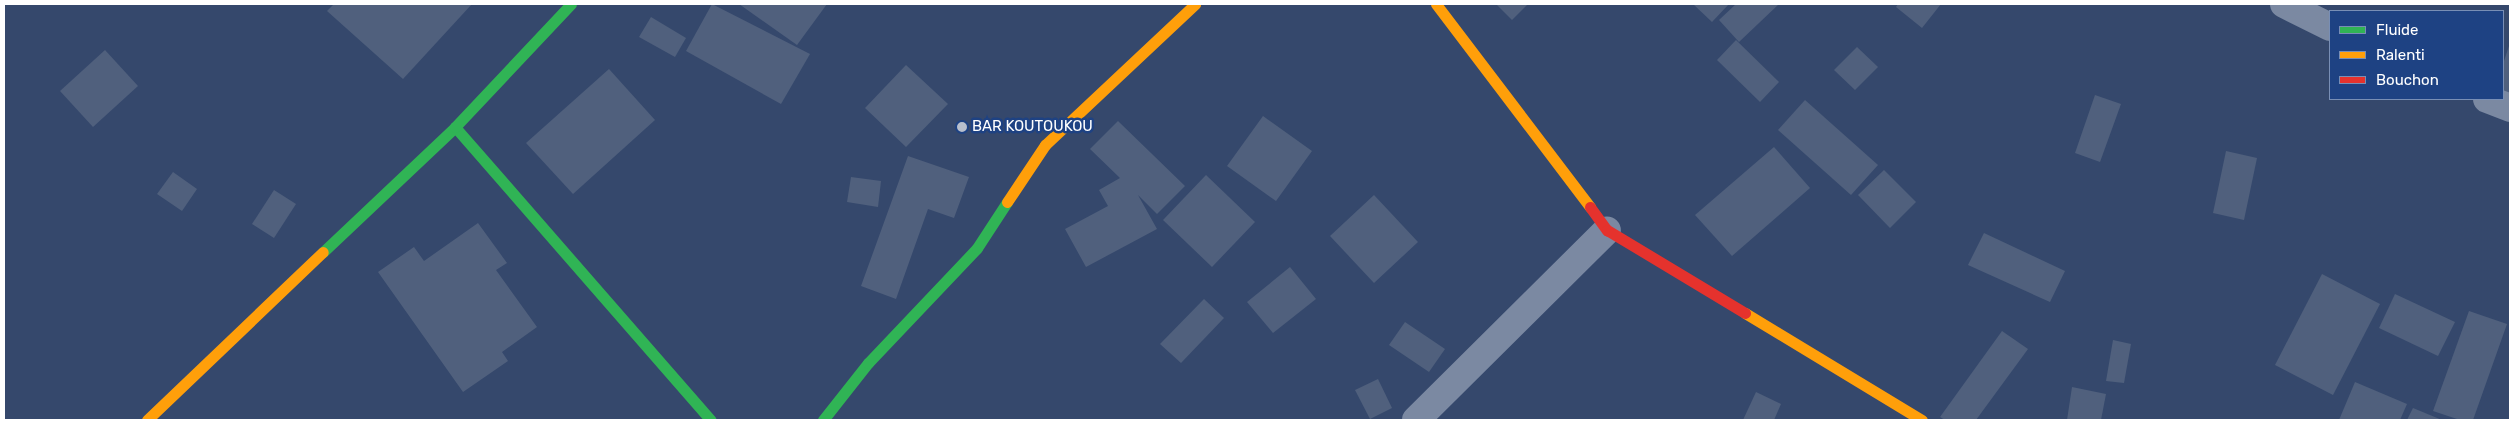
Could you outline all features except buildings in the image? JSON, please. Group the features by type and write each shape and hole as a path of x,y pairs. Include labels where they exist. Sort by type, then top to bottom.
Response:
{"street":[{"path":"147,420 454,127 571,4"},
{"path":"823,420 868,363 977,248 1045,145 1195,4"},
{"path":"1436,4 1608,230 1922,420"},
{"path":"2284,4 2329,26"},
{"path":"2490,100 2510,108"},
{"path":"454,127 711,420"},
{"path":"1416,420 1608,230"}],"traffic: fast":[{"path":"323,252 455,127 571,4"},
{"path":"455,127 711,420"},
{"path":"823,420 868,363 977,248 1007,202"}],"traffic: slow":[{"path":"1007,202 1045,145 1195,4"},
{"path":"1436,4 1590,207"},
{"path":"147,420 323,252"},
{"path":"1745,313 1922,420"}],"traffic: jam":[{"path":"1590,207 1607,230 1745,313"}],"place":[{"name":"BAR KOUTOUKOU","path":"962,127"}]}
